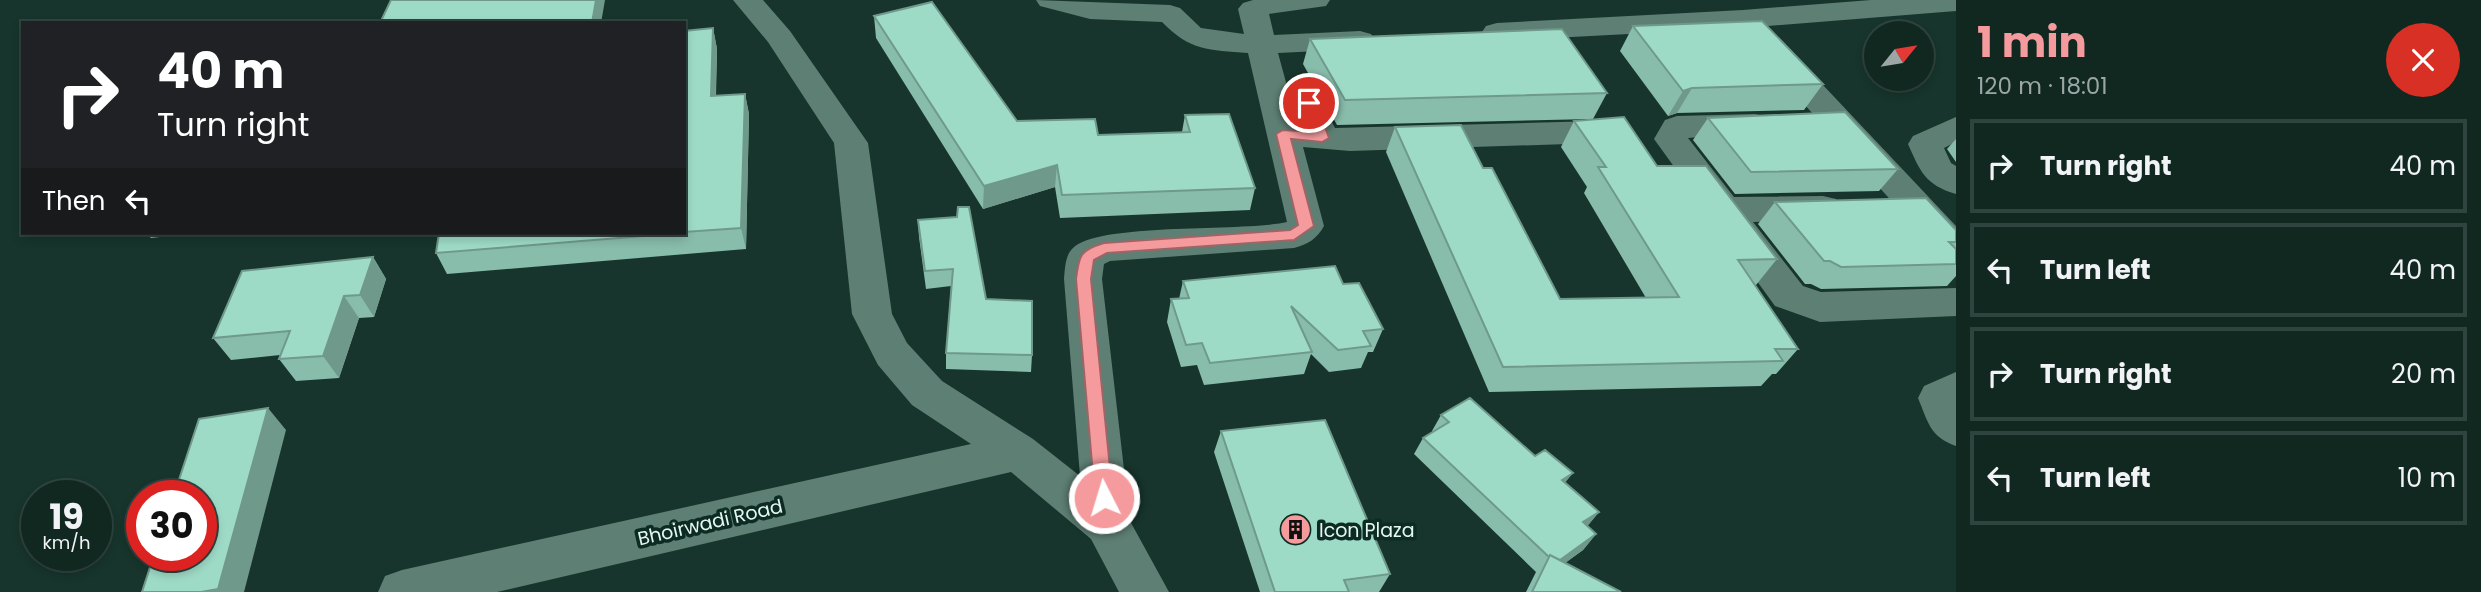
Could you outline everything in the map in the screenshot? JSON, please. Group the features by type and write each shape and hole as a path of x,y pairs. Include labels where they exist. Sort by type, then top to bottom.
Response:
{"street":[{"path":"747,0 779,37 851,143 872,314 892,354 927,393 1018,452 1107,525 1145,592"},
{"path":"1050,0 1090,10 1170,14 1196,0"},
{"path":"1225,0 1253,9 1275,3 1316,0"},
{"path":"1620,0 1640,24"},
{"path":"1464,34 1743,19 1780,8 1956,2"},
{"path":"1107,525 1083,279 1086,257 1104,248 1294,235 1306,226 1253,9"},
{"path":"1170,14 1189,34 1214,41 1261,45 1382,38"},
{"path":"1743,19 1956,249"},
{"path":"1273,93 1305,98 1322,138"},
{"path":"1838,121 1677,127 1671,139 1789,296 1820,307 1956,302"},
{"path":"1956,128 1925,144 1937,170 1956,182"},
{"path":"1283,134 1350,140 1598,132"},
{"path":"1724,210 1916,206"},
{"path":"1956,389 1939,398 1948,421 1956,428"},
{"name":"Bhoirwadi Road","path":"402,592 1018,452"}],"building":[{"path":"391,0 596,0 592,21 381,21"},
{"path":"932,2 1017,121 1095,119 1098,135 1190,132 1185,115 1229,114 1255,188 1062,195 1057,165 984,186 874,16"},
{"path":"1762,21 1823,84 1692,88 1683,91 1633,26"},
{"path":"713,28 711,96 745,94 741,228 686,232 686,31"},
{"path":"1562,29 1607,93 1345,100 1310,39"},
{"path":"1845,112 1898,169 1751,172 1708,118"},
{"path":"1624,117 1657,166 1706,166 1777,259 1738,260 1798,349 1775,349 1783,361 1503,367 1395,127 1461,125 1483,168 1492,168 1560,299 1679,297 1598,167 1606,167 1574,121"},
{"path":"1926,198 1956,230 1956,242 1949,242 1956,249 1956,264 1841,267 1824,261 1775,202"},
{"path":"958,207 969,207 986,299 1032,301 1032,355 946,353 953,269 925,271 918,220 957,217"},
{"path":"439,235 656,235 436,253"},
{"path":"373,257 360,295 344,296 323,356 279,359 290,331 213,338 242,271"},
{"path":"1335,266 1343,284 1359,283 1383,329 1363,331 1371,346 1338,350 1291,306 1312,352 1210,363 1202,343 1186,345 1171,299 1189,298 1183,281"},
{"path":"1470,398 1535,456 1545,450 1573,473 1562,480 1599,512 1583,522 1596,534 1560,560 1550,555 1549,557 1423,438 1449,422 1441,415"},
{"path":"268,408 218,589 201,592 142,592 149,571 217,571 217,480 179,480 199,419"},
{"name":"Icon Plaza","path":"1325,420 1390,574 1344,580 1349,592 1275,592 1221,431"},
{"path":"1550,555 1621,592 1532,592"}],"place":[{"name":"Icon Plaza","path":"1296,530"}],"route":[{"path":"1104,498 1083,279 1086,257 1104,248 1294,235 1306,226 1283,134 1322,138 1309,103"}]}
